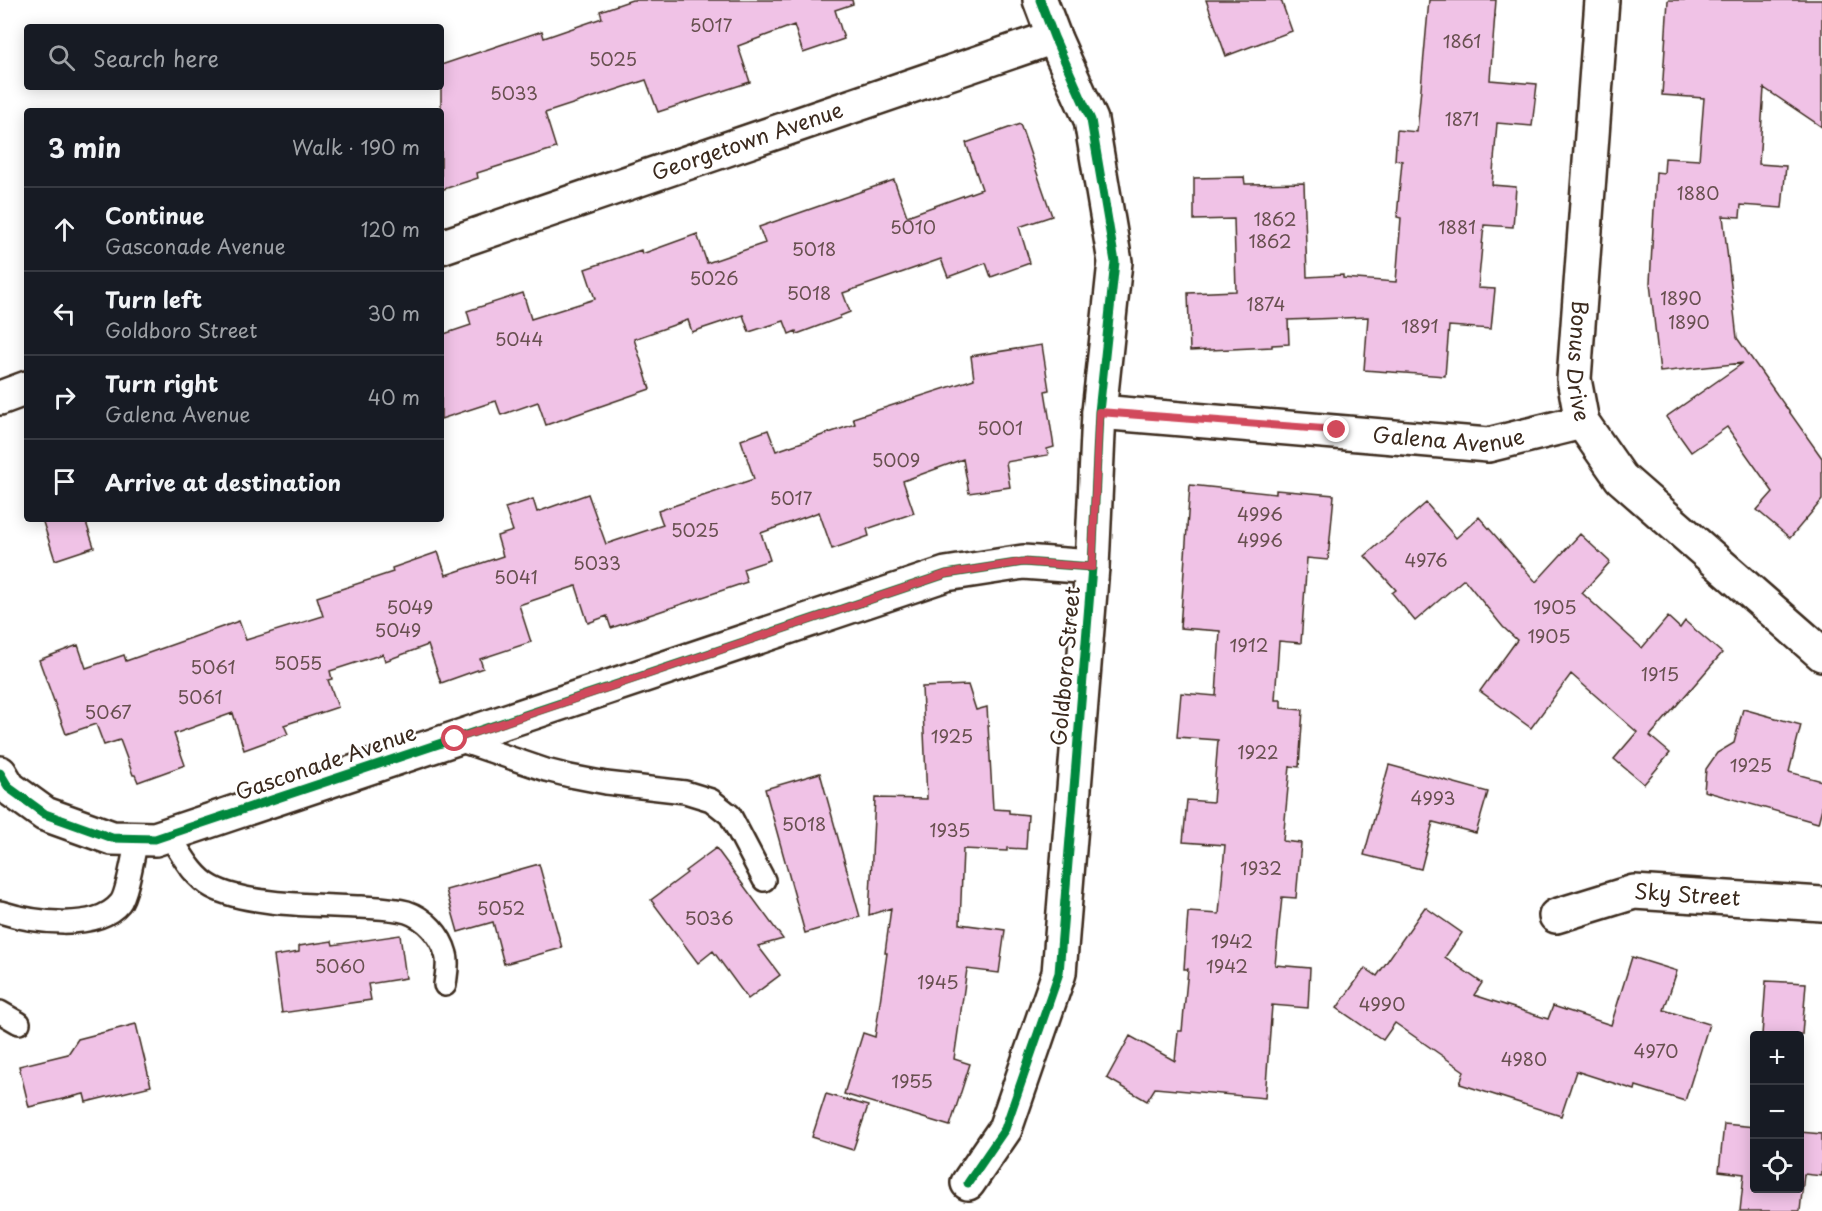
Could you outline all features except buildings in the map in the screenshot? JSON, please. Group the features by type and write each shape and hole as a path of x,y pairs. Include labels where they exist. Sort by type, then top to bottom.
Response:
{"street":[{"name":"Goldboro Street","path":"968,1183 1005,1129 1059,973 1092,567 1099,412 1115,262 1092,120 1054,38 1040,0"},
{"name":"Bonus Drive","path":"1602,0 1574,379 1582,422 1621,478 1822,654"},
{"name":"Georgetown Avenue","path":"444,246 1054,38"},
{"path":"0,398 24,389"},
{"name":"Galena Avenue","path":"1099,412 1488,445 1582,422"},
{"name":"Gasconade Avenue","path":"0,773 9,788 45,814 112,838 155,839 946,574 1023,562 1092,567"},
{"name":"Sky Street","path":"1556,916 1634,892 1822,904"}],"lane":[{"path":"455,739 570,776 606,783 685,792 711,800 730,815 764,880"},
{"path":"170,835 196,876 212,887 229,894 279,902 407,912 424,921 438,936 447,955 446,986"},
{"path":"0,912 12,916 71,923 103,917 122,902 137,839"},
{"path":"0,1012 19,1023"}],"cycle path":[{"path":"968,1183 1005,1129 1059,973 1092,567 1099,412 1115,262 1091,120 1040,0"},
{"path":"0,773 9,788 45,814 112,838 155,839 946,574 1023,562 1092,567"}],"route":[{"path":"455,739 946,574 1023,562 1092,567 1099,412 1337,430"}]}
